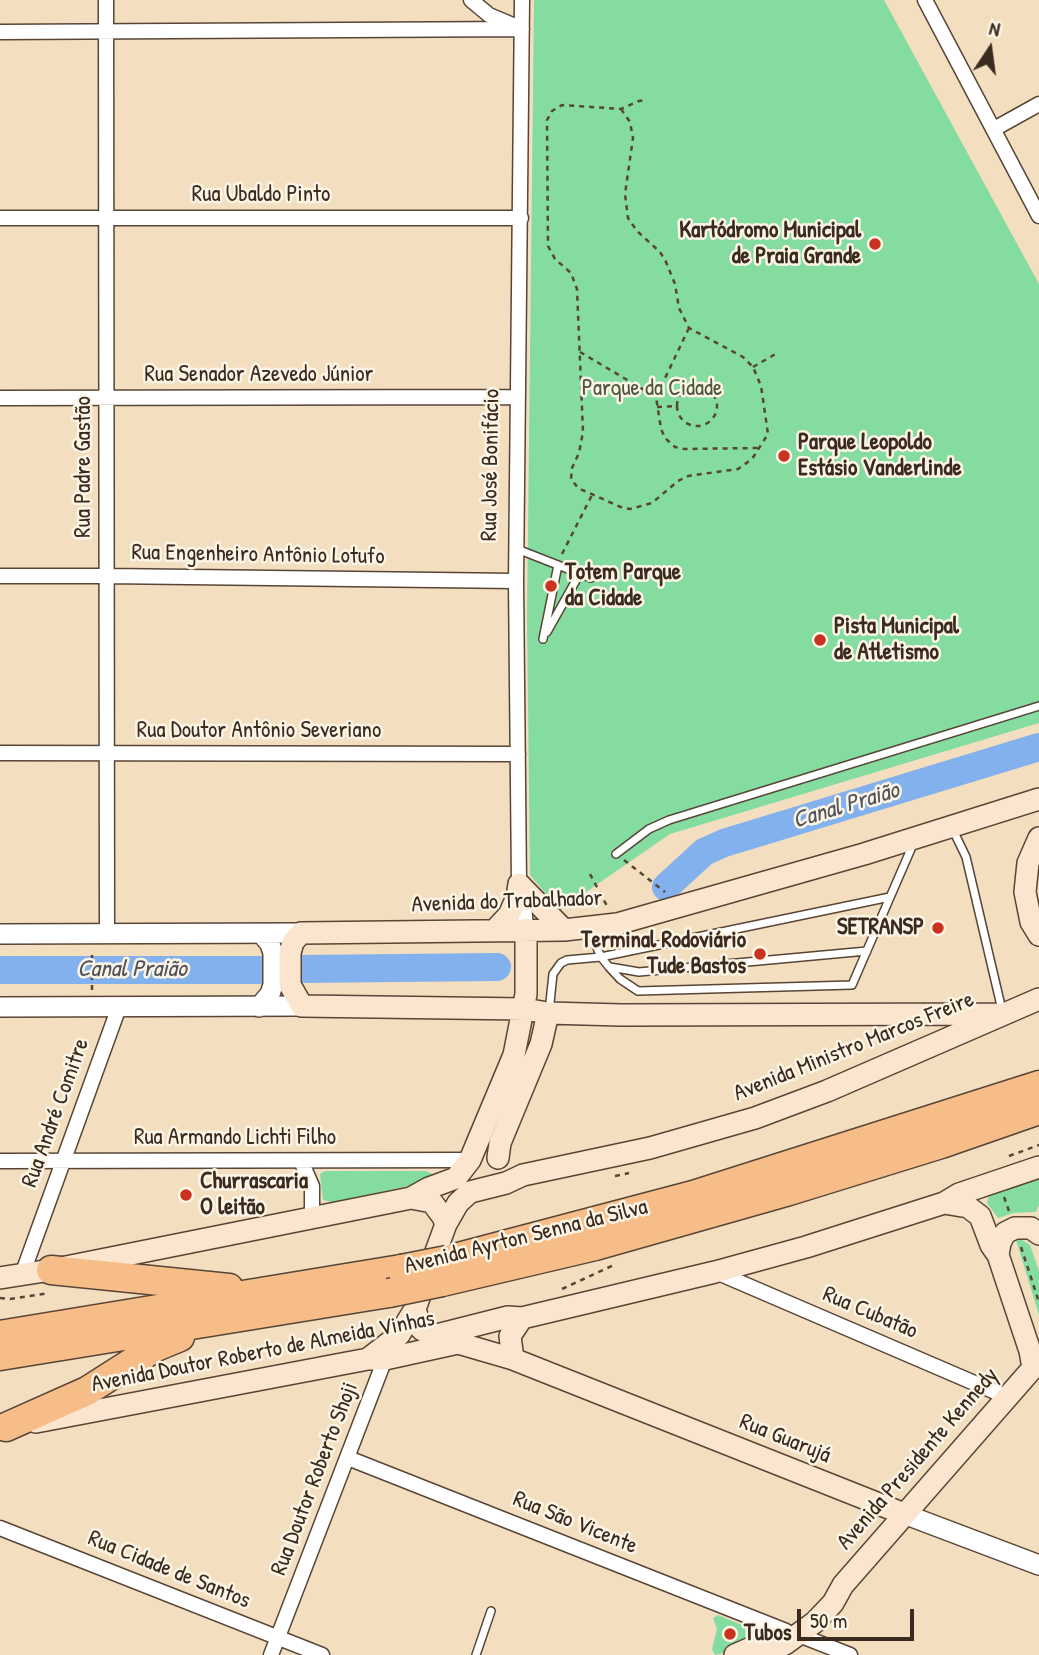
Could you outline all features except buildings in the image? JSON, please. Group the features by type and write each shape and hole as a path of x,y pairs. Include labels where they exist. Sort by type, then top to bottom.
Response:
{"highway":[{"name":"Avenida Ayrton Senna da Silva","path":"444,1271 1039,1085"},
{"name":"Avenida Ayrton Senna da Silva","path":"0,1356 218,1321 444,1271 595,1246 789,1191 941,1144 1039,1110"},
{"path":"51,1270 225,1288 302,1286"},
{"name":"Avenida Ayrton Senna da Silva","path":"0,1335 302,1286 395,1281"},
{"path":"3,1428 87,1391 156,1347 218,1321"}],"main road":[{"name":"Avenida do Trabalhador","path":"301,933 564,930 617,924 915,839 1039,799"},
{"path":"1039,838 1028,863 1025,892 1031,922 1039,935"},
{"path":"496,929 509,915 519,884"},
{"path":"519,884 564,930"},
{"path":"0,1278 411,1198 456,1178 474,1151 514,1055 527,981 526,929"},
{"path":"301,933 281,953 282,985 302,1006 524,1009 548,1013 705,1016 1003,1014"},
{"name":"Avenida Ministro Marcos Freire","path":"377,1359 399,1335 415,1309 446,1224 458,1203 470,1192 506,1183 523,1175 650,1148 755,1118 827,1091 1039,999"},
{"path":"523,1175 503,1167 498,1158 500,1143 541,1044 548,1013"},
{"path":"474,1151 498,1158"},
{"path":"415,1309 421,1329 437,1335 508,1317 522,1318 715,1272 806,1247 944,1203 959,1194 1039,1167"},
{"path":"411,1198 432,1202 446,1224"},
{"path":"944,1203 968,1207 978,1213 998,1255 1036,1376"},
{"path":"998,1255 1005,1233 1015,1228 1031,1228 1039,1234"},
{"path":"513,1359 510,1336 522,1318"},
{"name":"Avenida Doutor Roberto de Almeida Vinhas","path":"3,1428 458,1343 513,1359"},
{"name":"Rua Guarujá","path":"513,1359 904,1514"},
{"name":"Avenida Presidente Kennedy","path":"762,1655 793,1633 802,1621 843,1585 1007,1397 1036,1376"},
{"name":"Avenida Presidente Kennedy","path":"735,1655 793,1633"}],"street":[{"name":"Rua Padre Gastão","path":"106,0 107,934"},
{"path":"471,0 489,22"},
{"name":"Rua José Bonifácio","path":"522,0 516,580 519,884 526,929"},
{"path":"925,0 1039,216"},
{"path":"0,32 106,32 489,22 522,29"},
{"path":"993,130 1039,104"},
{"name":"Rua Ubaldo Pinto","path":"0,218 521,218"},
{"name":"Rua Senador Azevedo Júnior","path":"0,398 517,397"},
{"name":"Rua Engenheiro Antônio Lotufo","path":"0,576 516,580"},
{"name":"Rua Doutor Antônio Severiano","path":"0,754 518,754"},
{"name":"Avenida do Trabalhador","path":"0,934 301,933"},
{"path":"262,934 281,953"},
{"path":"259,1007 282,985"},
{"path":"0,1007 302,1006"},
{"name":"Rua André Comitre","path":"22,1275 119,1007"},
{"name":"Rua Armando Lichti Filho","path":"0,1161 301,1161 474,1151"},
{"path":"301,1161 312,1186 312,1217"},
{"name":"Rua Cubatão","path":"715,1272 1007,1397"},
{"name":"Rua Doutor Roberto Shoji","path":"271,1655 348,1458 377,1359"},
{"name":"Rua São Vicente","path":"348,1458 850,1655"},
{"name":"Rua Guarujá","path":"904,1514 1039,1565"},
{"name":"Rua Cidade de Santos","path":"0,1528 322,1655"}],"lane":[{"path":"516,548 592,578"},
{"path":"558,565 543,639 579,575"},
{"path":"616,853 649,829 669,820 1039,706"},
{"path":"951,827 966,858 1003,1014"},
{"path":"589,929 601,957 620,979 638,991 852,985 915,839"},
{"path":"548,1013 553,974 561,964 573,958 601,957 890,897"},
{"path":"609,967 639,972 867,951"},
{"path":"476,1655 491,1611"}],"path":[{"path":"621,109 629,122 633,138 625,194 628,218 666,262 689,328 743,356 753,367 761,386 768,434 752,459 738,469 683,478 659,499 645,506 623,508 578,488 571,476 583,432 576,284 568,269 552,255 547,241 547,120 552,111 562,105 621,109 646,100"},
{"path":"689,328 656,397 663,434 675,447 684,449 760,448"},
{"path":"580,352 656,397"},
{"path":"753,367 779,352"},
{"path":"701,387 713,394 717,408 711,421 699,426 686,423 677,406 681,394 687,389 701,387"},
{"path":"657,407 677,406"},
{"path":"558,565 592,495"},
{"path":"590,874 617,924"},
{"path":"92,954 92,985"}],"green space":[{"name":"Parque Leopoldo Estásio Vanderlinde","path":"534,0 884,0 1039,284 1039,723 670,834 560,910 530,875 527,618"},
{"path":"325,1171 426,1171 435,1175 432,1181 333,1202 323,1200 320,1174"},
{"path":"1039,1180 1039,1205 1036,1212 1013,1213 998,1218 987,1203 989,1195"},
{"path":"1016,1240 1030,1245 1039,1271 1039,1315"},
{"path":"718,1615 766,1635 737,1650 715,1655 712,1649 717,1629 713,1618"}],"waterway":[{"name":"Canal Praião","path":"666,887 704,852 724,843 1039,747"},
{"name":"Canal Praião","path":"299,969 497,967"},
{"name":"Canal Praião","path":"0,970 264,970"}],"place":[{"name":"Kartódromo Municipal de Praia Grande","path":"875,244"},
{"name":"Parque Leopoldo Estásio Vanderlinde","path":"784,456"},
{"name":"Totem Parque da Cidade","path":"551,586"},
{"name":"Pista Municipal de Atletismo","path":"820,640"},
{"name":"SETRANSP","path":"938,928"},
{"name":"Terminal Rodoviário Tude Bastos","path":"760,954"},
{"name":"Churrascaria O leitão","path":"186,1195"},
{"name":"Tubos","path":"730,1634"}],"park label":[{"name":"Parque da Cidade","path":"652,389"}]}
